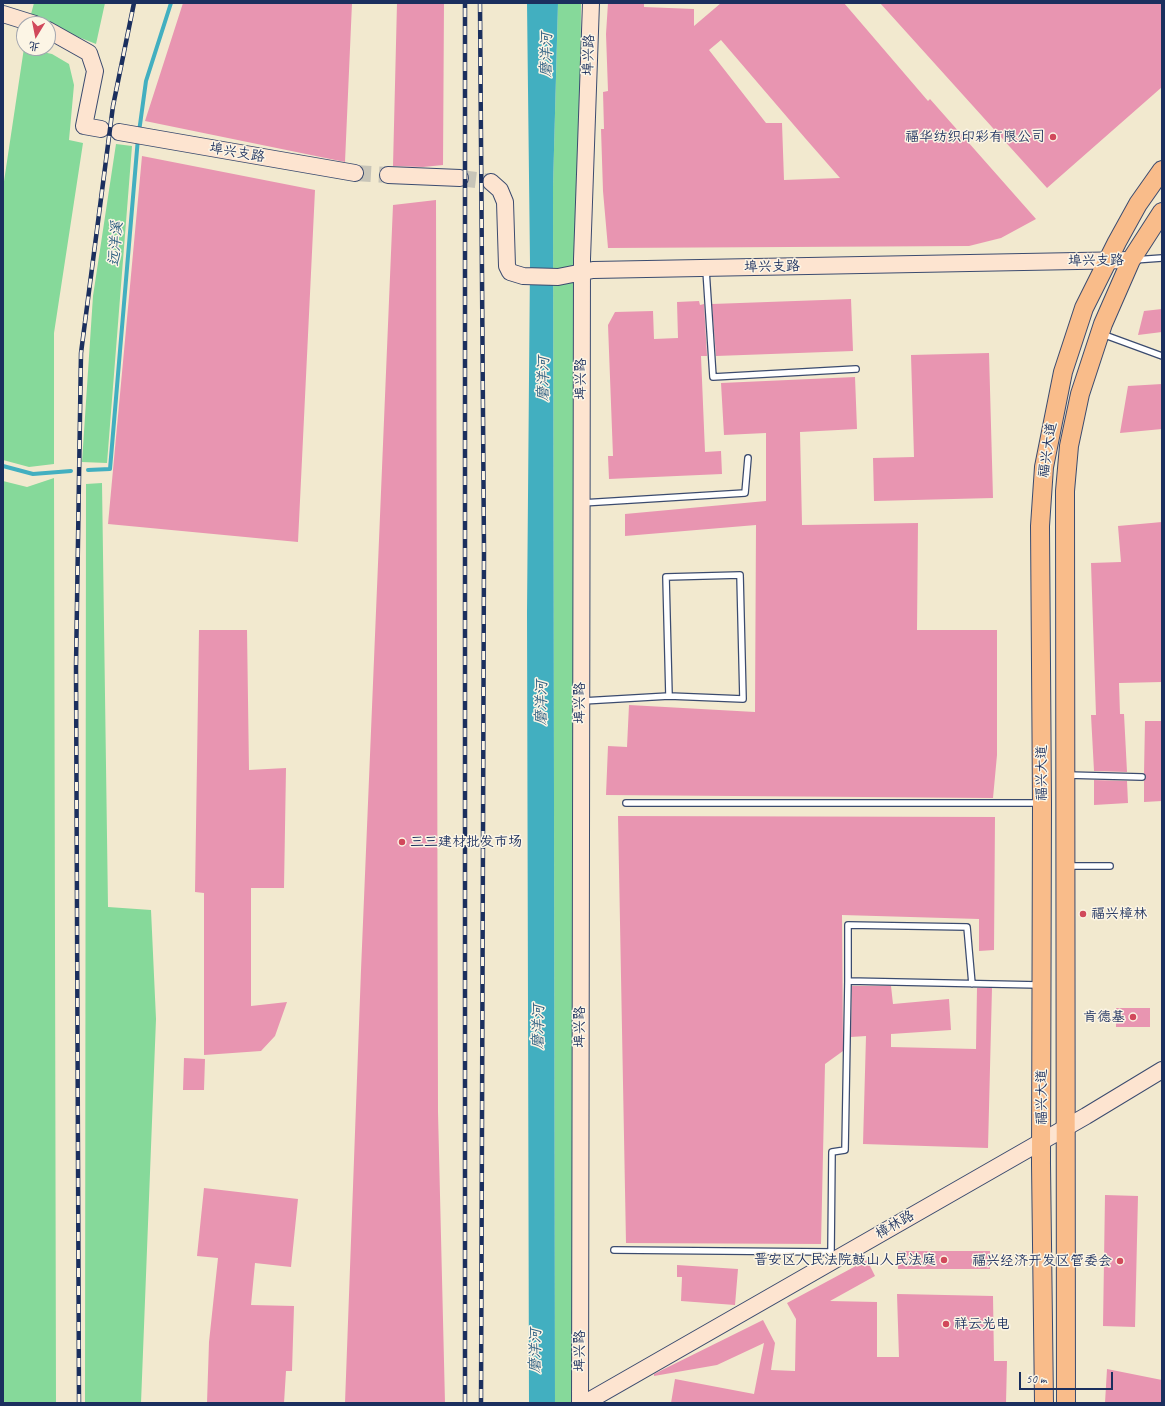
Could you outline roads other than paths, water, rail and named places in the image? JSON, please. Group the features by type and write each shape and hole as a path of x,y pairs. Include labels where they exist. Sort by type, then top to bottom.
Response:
{"main road":[{"name":"福兴大道","path":"1044,1403 1040,526 1044,467 1063,372 1084,308 1107,260 1138,204 1162,170"},
{"name":"福兴大道","path":"1066,1403 1064,866 1065,491 1068,446 1077,409 1100,333 1131,260 1162,212"}],"street":[{"path":"6,3 3,14 16,18"},
{"name":"埠兴路","path":"580,1403 580,504 582,273 591,3"},
{"path":"56,34 89,53 92,58 95,71 84,126 101,129"},
{"name":"埠兴支路","path":"119,132 355,173"},
{"path":"388,175 460,178"},
{"name":"埠兴支路","path":"491,182 500,190 505,202 507,266 510,272 523,276 558,277 593,270 1131,260"},
{"name":"樟林路","path":"585,1403 1162,1070"}],"lane":[{"path":"1131,260 1162,258"},
{"path":"706,268 713,377 856,369"},
{"path":"1100,333 1162,356"},
{"path":"580,504 745,493 748,458"},
{"path":"580,701 669,696 743,699 740,575 666,577 669,696"},
{"path":"1065,775 1142,777"},
{"path":"626,803 1042,803"},
{"path":"1064,866 1110,866"},
{"path":"614,1250 831,1252 832,1152 845,1150 848,925 967,928 972,984"},
{"path":"848,981 1041,985"}],"water":[{"name":"磨洋河","path":"527,3 558,3 553,187 555,1403 529,1403 527,612 530,263"}],"waterway":[{"name":"远洋溪","path":"139,132 146,81 171,3"},
{"name":"远洋溪","path":"88,470 110,469 138,138"},
{"name":"远洋溪","path":"3,466 33,474 71,471"}],"tunnel":[{"path":"355,173 388,175"},
{"path":"460,178 491,182"}],"railway":[{"path":"79,1403 76,666 81,353 113,106 134,3"},
{"path":"465,3 465,1403"},
{"path":"480,3 484,551 481,1403"}],"place":[{"name":"福华纺织印彩有限公司","path":"1053,137"},
{"name":"三三建材批发市场","path":"402,842"},
{"name":"福兴樟林","path":"1083,914"},
{"name":"肯德基","path":"1133,1017"},
{"name":"晋安区人民法院鼓山人民法庭","path":"944,1260"},
{"name":"福兴经济开发区管委会","path":"1120,1261"},
{"name":"祥云光电","path":"946,1324"}]}
